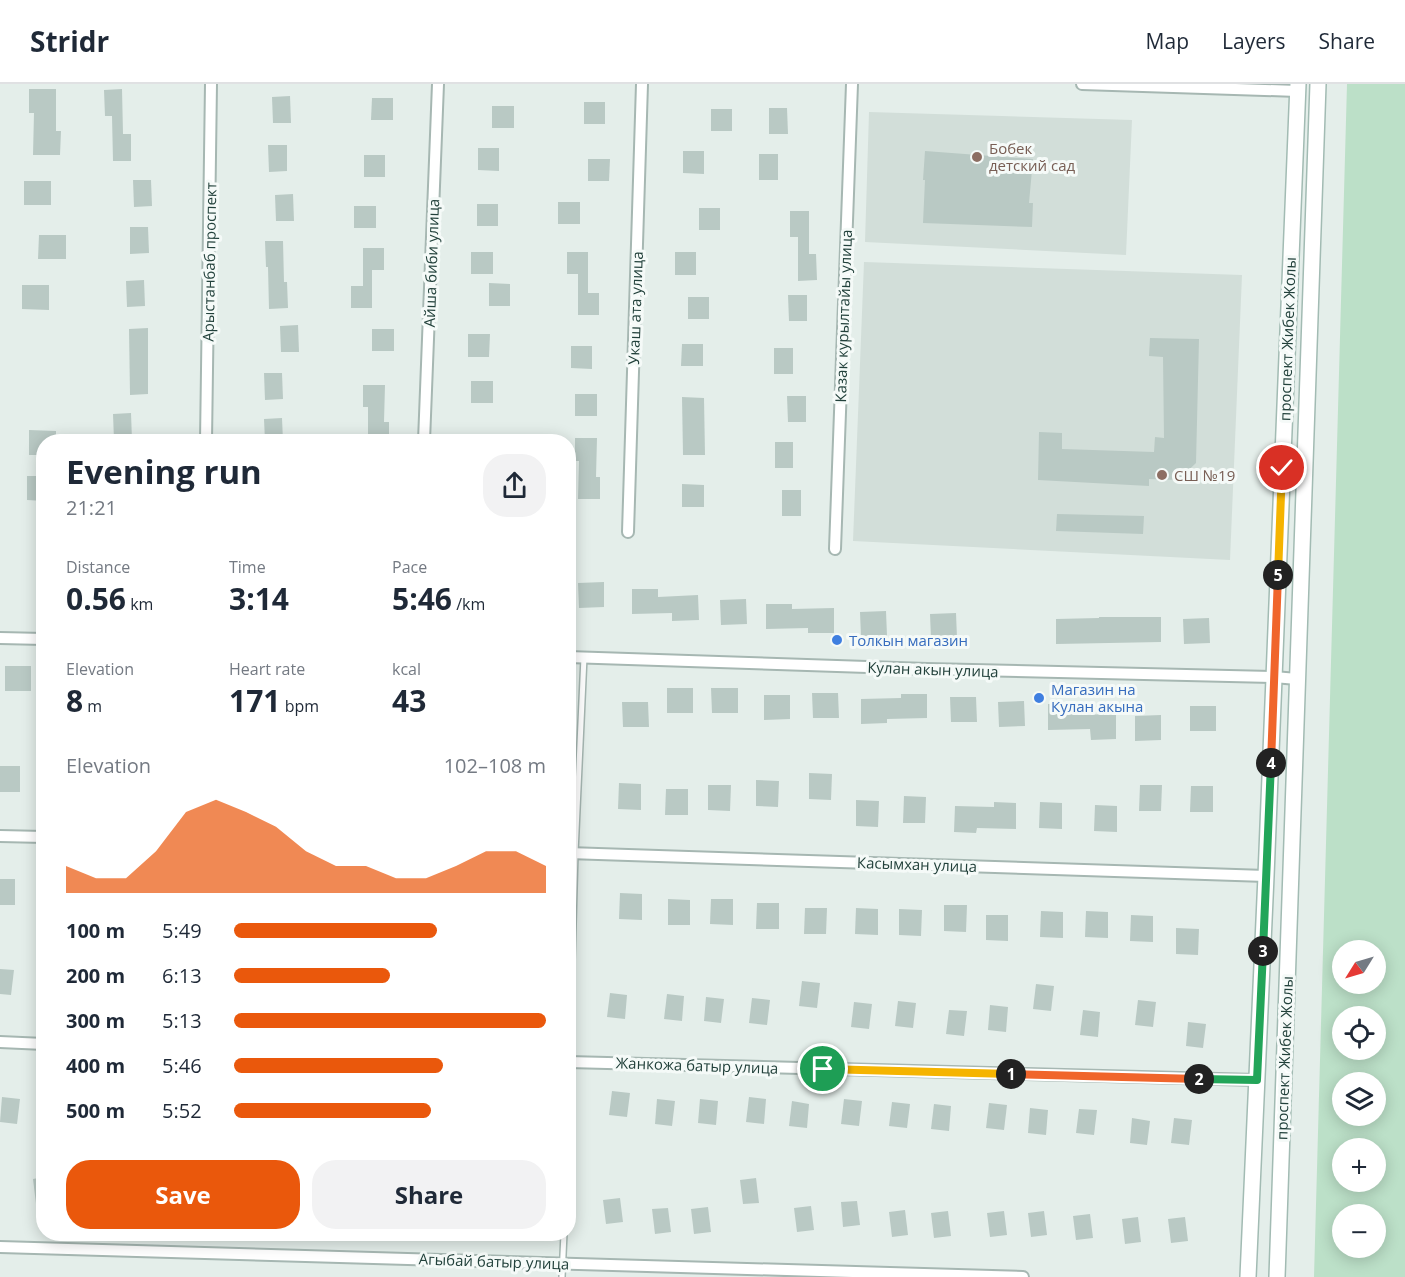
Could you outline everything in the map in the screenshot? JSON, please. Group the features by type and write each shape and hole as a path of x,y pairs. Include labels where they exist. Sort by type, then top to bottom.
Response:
{"street":[{"name":"Арыстанбаб проспект","path":"206,434 211,84"},
{"name":"Айша биби улица","path":"424,434 438,84"},
{"name":"Укаш ата улица","path":"628,532 642,84"},
{"name":"Казак курылтайы улица","path":"835,549 852,84"},
{"path":"1083,84 1297,88"},
{"name":"проспект Жибек Жолы","path":"1277,1277 1318,84"},
{"name":"проспект Жибек Жолы","path":"1248,1277 1297,88"},
{"path":"0,638 36,639"},
{"name":"Кулан акын улица","path":"576,657 1297,679"},
{"path":"0,836 36,837"},
{"name":"Касымхан улица","path":"576,853 1266,876"},
{"path":"0,1042 36,1044"},
{"name":"Жанкожа батыр улица","path":"576,1062 1257,1080"},
{"name":"Агыбай батыр улица","path":"0,1247 1023,1277"}],"lane":[{"path":"576,788 584,657"},
{"path":"562,1277 564,1241"}],"shaded area":[{"path":"869,112 1132,120 1126,255 865,242"},
{"path":"864,262 1242,275 1230,560 853,541"}],"green space":[{"path":"1347,84 1405,84 1405,1277 1314,1277"}],"building":[{"path":"29,89 56,89 56,131 61,131 60,155 33,155 34,113 29,113"},
{"path":"122,89 123,134 131,134 131,161 113,161 112,116 105,116 104,90"},
{"path":"290,96 291,123 273,123 272,97"},
{"path":"372,98 393,98 393,120 371,120"},
{"path":"584,102 605,102 605,124 584,124"},
{"path":"492,106 514,106 514,128 492,128"},
{"path":"769,108 787,108 788,134 769,134"},
{"path":"711,109 732,109 732,131 711,131"},
{"path":"268,145 287,145 287,171 269,172"},
{"path":"478,148 499,148 499,171 478,170"},
{"path":"683,151 704,151 704,174 683,173"},
{"path":"925,151 1033,159 1029,203 1033,203 1032,227 923,223"},
{"path":"759,154 778,154 778,180 759,180"},
{"path":"364,155 385,155 385,177 364,177"},
{"path":"588,159 610,159 609,181 588,181"},
{"path":"133,180 151,180 152,206 134,207"},
{"path":"24,181 51,181 51,205 24,205"},
{"path":"293,194 294,221 276,221 275,195"},
{"path":"558,202 580,202 580,224 558,224"},
{"path":"477,204 498,204 498,226 477,226"},
{"path":"354,206 376,206 376,228 354,228"},
{"path":"699,208 720,208 720,230 699,230"},
{"path":"790,211 809,211 809,254 816,254 817,280 798,281 798,237 790,237"},
{"path":"130,227 148,227 149,253 130,254"},
{"path":"39,235 66,235 66,259 38,259"},
{"path":"265,241 283,241 284,282 287,282 288,308 269,309"},
{"path":"363,248 384,248 384,270 372,270 372,308 351,308 351,286 363,286"},
{"path":"471,252 493,252 493,274 471,274"},
{"path":"567,252 588,252 588,293 599,293 599,315 578,315 578,274 567,274"},
{"path":"675,252 696,252 696,275 675,275"},
{"path":"144,280 145,306 127,307 126,281"},
{"path":"489,283 510,284 510,306 489,306"},
{"path":"22,285 49,285 49,310 22,309"},
{"path":"788,295 807,295 807,321 789,321"},
{"path":"688,297 709,297 709,319 688,319"},
{"path":"298,325 299,352 281,352 280,326"},
{"path":"148,328 148,394 130,395 129,329"},
{"path":"372,329 394,329 394,351 372,351"},
{"path":"468,334 490,334 489,357 468,357"},
{"name":"СШ №19","path":"1150,338 1199,339 1196,463 1178,480 1149,479 1149,486 1038,480 1039,432 1062,433 1062,449 1154,452 1155,437 1164,438 1163,357 1149,356"},
{"path":"682,344 703,344 703,366 681,366"},
{"path":"571,346 592,346 592,369 571,368"},
{"path":"774,348 793,348 793,374 774,374"},
{"path":"264,373 282,373 283,399 265,400"},
{"path":"471,381 493,381 493,403 471,403"},
{"path":"363,385 385,385 384,422 389,422 389,434 368,434 368,407 363,407"},
{"path":"575,394 597,394 597,416 575,416"},
{"path":"787,396 806,396 806,422 788,422"},
{"path":"682,397 704,398 705,455 683,455"},
{"path":"131,413 132,434 114,434 113,414"},
{"path":"282,418 283,434 265,434 264,419"},
{"path":"29,430 56,431 56,434 36,434 36,455 29,455"},
{"path":"576,438 597,438 596,477 600,477 600,499 578,499 579,461 576,461"},
{"path":"775,442 793,442 793,468 775,468"},
{"path":"27,476 36,476 36,501 27,500"},
{"path":"682,484 704,485 704,507 682,507"},
{"path":"782,490 801,490 801,516 782,516"},
{"path":"1057,514 1144,516 1143,534 1056,531"},
{"path":"604,582 604,607 579,608 578,583"},
{"path":"632,589 658,589 658,597 698,595 699,620 672,621 672,613 632,614"},
{"path":"746,599 747,624 721,625 720,600"},
{"path":"766,604 792,604 792,609 834,608 834,633 808,633 808,628 766,629"},
{"path":"886,611 887,636 861,637 860,612"},
{"path":"956,613 957,638 931,639 930,614"},
{"path":"1161,617 1161,642 1056,644 1056,619"},
{"path":"1209,618 1210,643 1184,644 1183,619"},
{"path":"5,666 31,666 31,691 5,691"},
{"path":"667,688 693,688 693,713 667,713"},
{"path":"711,688 738,688 738,713 712,713"},
{"path":"812,693 838,693 839,718 813,718"},
{"path":"901,694 927,694 927,718 887,719 887,723 861,724 861,699 901,698"},
{"path":"764,695 790,695 790,719 764,720"},
{"path":"950,697 976,697 977,722 951,722"},
{"path":"1024,701 1025,726 999,727 998,702"},
{"path":"622,702 648,702 649,727 623,727"},
{"path":"1048,704 1074,704 1074,715 1116,714 1116,739 1091,740 1090,729 1048,730"},
{"path":"1190,706 1216,706 1216,731 1190,731"},
{"path":"1161,715 1161,740 1135,741 1135,716"},
{"path":"0,766 20,766 20,792 0,792"},
{"path":"809,773 832,774 831,800 809,799"},
{"path":"756,780 779,781 778,807 756,806"},
{"path":"619,783 641,784 641,810 618,809"},
{"path":"708,785 731,785 730,811 708,810"},
{"path":"1140,785 1162,785 1161,811 1139,811"},
{"path":"1191,786 1213,786 1213,812 1190,812"},
{"path":"666,789 688,789 688,815 665,815"},
{"path":"904,796 926,797 925,823 903,823"},
{"path":"856,800 879,801 878,827 856,826"},
{"path":"994,802 1016,803 1016,829 977,828 976,833 954,832 955,806 994,807"},
{"path":"1040,802 1062,803 1062,829 1039,828"},
{"path":"1095,805 1117,806 1117,832 1094,831"},
{"path":"0,879 15,879 15,905 0,905"},
{"path":"620,893 642,894 642,920 619,919"},
{"path":"668,899 690,900 690,925 668,925"},
{"path":"711,899 733,899 733,925 710,924"},
{"path":"757,903 779,903 779,929 756,929"},
{"path":"944,905 967,905 966,932 944,931"},
{"path":"805,908 827,908 826,934 804,934"},
{"path":"856,908 878,909 878,935 855,934"},
{"path":"899,909 922,910 921,936 899,935"},
{"path":"1041,911 1063,912 1063,938 1040,937"},
{"path":"1086,911 1108,912 1108,938 1085,937"},
{"path":"986,915 1008,915 1008,941 986,940"},
{"path":"1131,915 1153,916 1153,942 1130,941"},
{"path":"1176,928 1199,929 1198,955 1176,954"},
{"path":"0,969 14,970 11,995 0,994"},
{"path":"802,981 820,983 817,1008 799,1006"},
{"path":"1036,984 1054,986 1051,1011 1033,1009"},
{"path":"610,993 627,995 625,1019 607,1017"},
{"path":"667,994 684,996 682,1021 664,1019"},
{"path":"706,997 724,999 721,1023 704,1021"},
{"path":"752,998 770,1000 767,1025 749,1023"},
{"path":"1138,1000 1156,1002 1153,1027 1135,1025"},
{"path":"898,1001 916,1003 913,1028 895,1026"},
{"path":"854,1002 872,1004 869,1029 851,1027"},
{"path":"990,1005 1008,1007 1006,1032 988,1030"},
{"path":"949,1010 967,1011 964,1036 946,1034"},
{"path":"1083,1010 1100,1012 1098,1037 1080,1035"},
{"path":"1188,1022 1206,1024 1203,1048 1186,1046"},
{"path":"612,1091 630,1093 627,1117 609,1115"},
{"path":"2,1097 20,1099 17,1124 0,1122"},
{"path":"749,1097 766,1099 764,1124 746,1122"},
{"path":"657,1099 675,1101 672,1126 655,1124"},
{"path":"700,1099 718,1101 716,1125 698,1123"},
{"path":"844,1099 862,1101 859,1126 841,1124"},
{"path":"792,1101 809,1104 807,1128 789,1126"},
{"path":"892,1102 910,1104 907,1128 889,1126"},
{"path":"989,1103 1007,1105 1004,1130 986,1128"},
{"path":"934,1104 951,1106 949,1131 931,1129"},
{"path":"1030,1108 1048,1110 1046,1135 1028,1133"},
{"path":"1079,1109 1097,1110 1094,1135 1076,1133"},
{"path":"1132,1118 1150,1121 1147,1145 1130,1143"},
{"path":"1174,1118 1192,1120 1189,1145 1171,1143"},
{"path":"36,1178 36,1204 33,1179"},
{"path":"756,1178 759,1203 743,1204 740,1180"},
{"path":"620,1198 623,1222 606,1224 603,1200"},
{"path":"857,1201 860,1225 843,1227 841,1202"},
{"path":"811,1206 814,1230 797,1232 794,1208"},
{"path":"708,1207 711,1232 694,1234 691,1209"},
{"path":"668,1208 671,1232 655,1234 652,1209"},
{"path":"905,1210 908,1235 892,1237 889,1212"},
{"path":"948,1211 951,1236 934,1238 931,1213"},
{"path":"1004,1211 1007,1235 990,1237 987,1213"},
{"path":"1044,1211 1047,1235 1031,1237 1028,1213"},
{"path":"1090,1214 1093,1238 1076,1240 1073,1216"},
{"path":"1138,1217 1141,1242 1125,1244 1122,1219"},
{"path":"1185,1217 1188,1241 1171,1243 1168,1219"}],"place":[{"name":"Бобек детский сад","path":"977,157"},
{"name":"СШ №19","path":"1162,475"},
{"name":"Толкын магазин","path":"837,640"},
{"name":"Магазин на Кулан акына","path":"1039,698"}],"route":[{"path":"823,1069 1257,1080 1282,468"}]}
